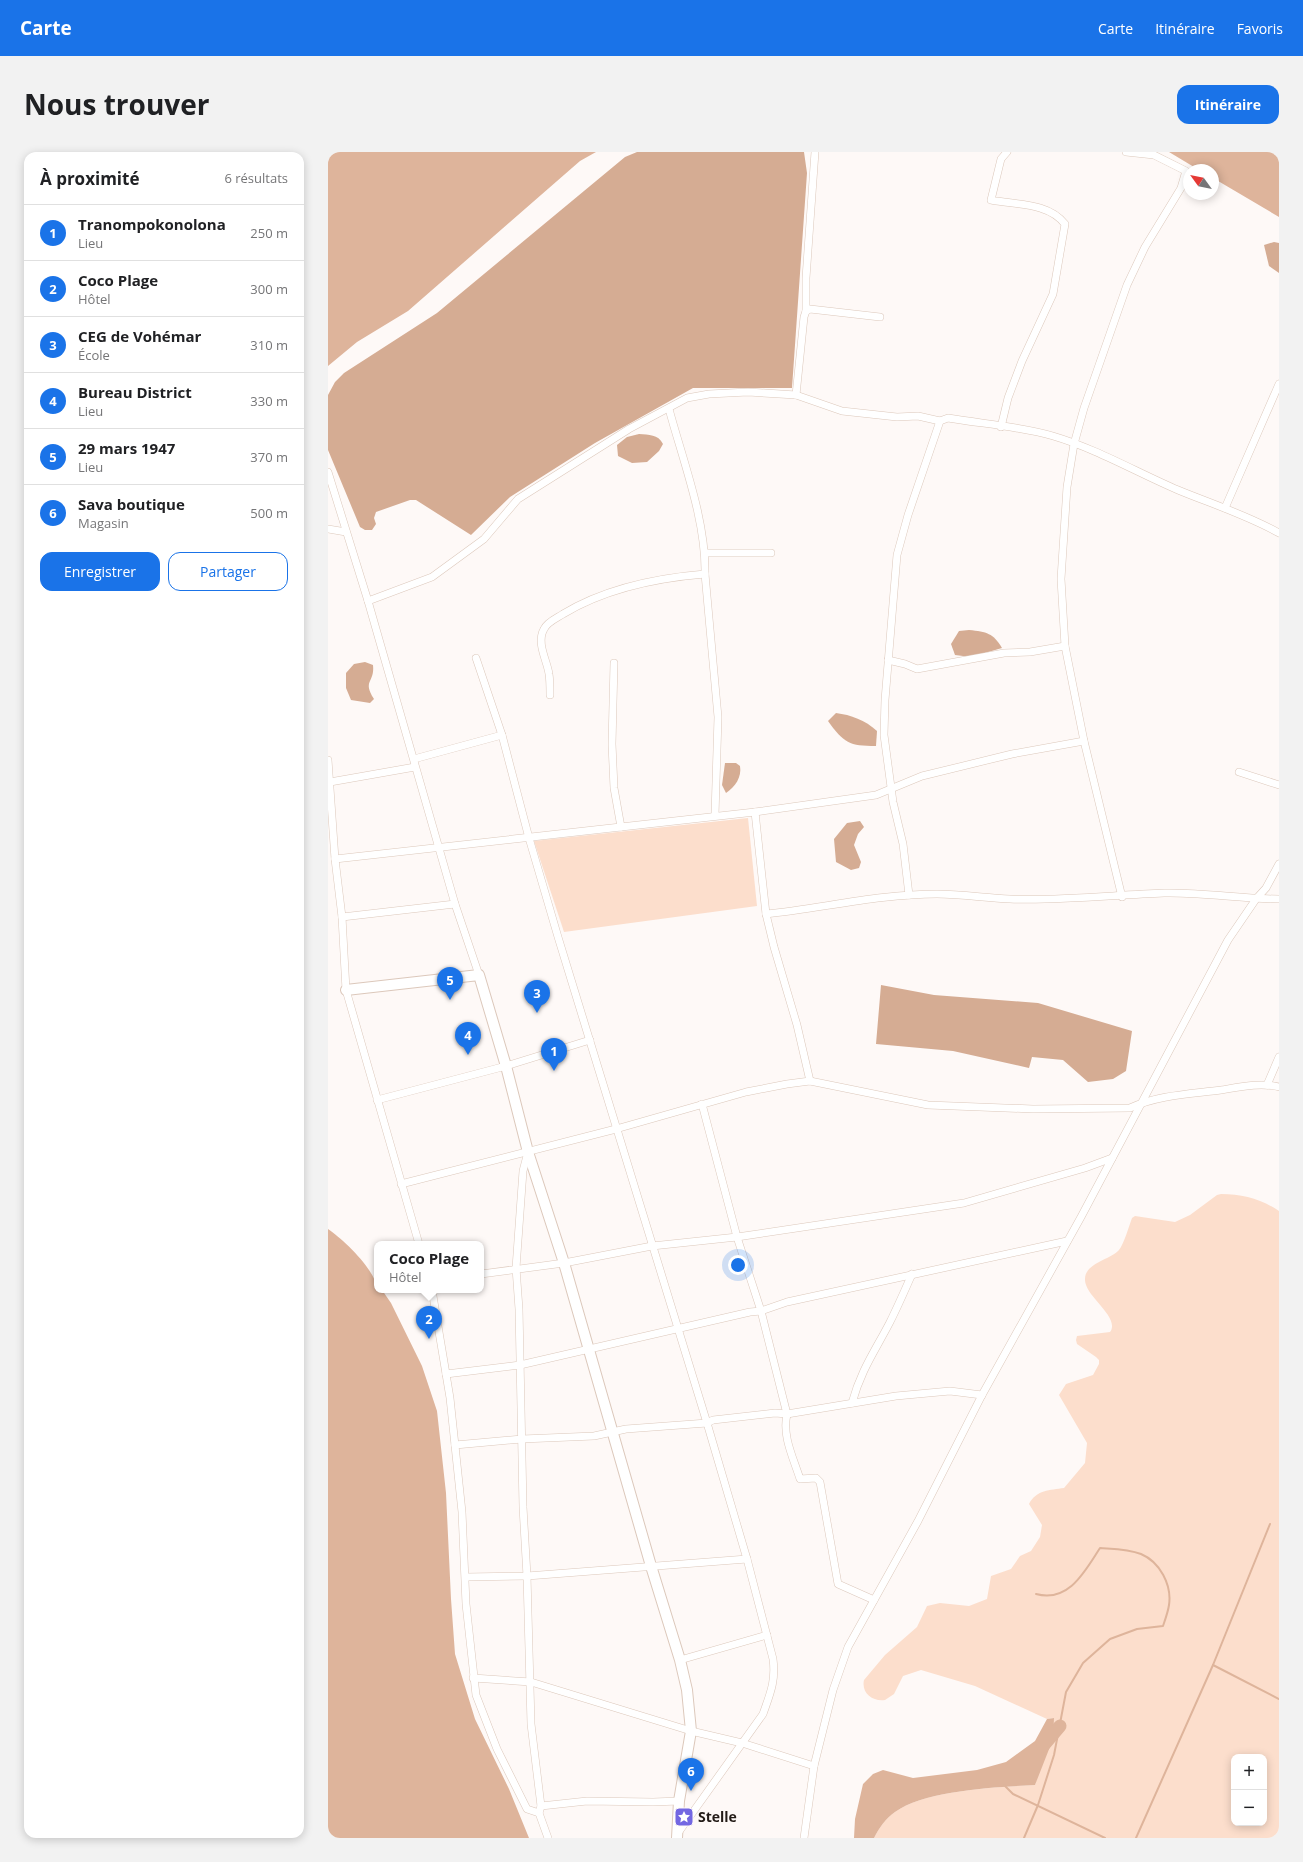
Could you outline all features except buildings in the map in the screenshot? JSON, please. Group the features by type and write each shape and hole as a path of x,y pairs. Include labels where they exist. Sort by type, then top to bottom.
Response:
{"street":[{"path":"796,395 804,317 806,311 807,247 815,152"},
{"path":"1001,427 1008,398 1022,361 1053,294 1064,224 1061,219 1042,208 991,200 1002,158 1007,152"},
{"path":"1122,897 1084,741 1065,646 1061,579 1067,487 1074,444 1084,408 1127,284 1145,246 1181,188 1186,171 1154,155 1126,152"},
{"path":"806,311 810,309 880,317"},
{"path":"1225,508 1279,384"},
{"path":"368,601 432,577 484,539 518,499 629,429 687,398 709,394 748,392 796,395 842,411 869,415 918,416 940,421 948,418 1001,427 1025,429 1054,436 1115,460 1177,489 1225,508 1279,533"},
{"path":"668,409 700,520 706,553 705,574 718,717 715,815"},
{"path":"909,895 903,844 892,788 884,735 888,660 897,555 908,515 940,421"},
{"path":"328,472 368,601 438,848 506,1066 528,1152 564,1263 651,1566 680,1660 687,1690 691,1731 679,1801 677,1836"},
{"path":"328,529 346,532"},
{"path":"706,553 771,553"},
{"path":"550,695 549,673 543,653 542,638 544,628 552,621 585,602 638,584 671,577 705,574"},
{"path":"888,660 905,664 917,669 1004,653 1030,652 1065,646"},
{"path":"476,658 502,735 529,838 616,1129 707,1423 747,1559 767,1635 775,1674 763,1714 677,1836"},
{"path":"614,663 612,744 614,788 621,827"},
{"path":"414,759 502,735"},
{"path":"335,859 529,838 715,815 755,812 876,795 922,776 1005,756 1084,741"},
{"path":"328,760 335,859 342,917 346,990 418,1241"},
{"path":"330,782 415,767"},
{"path":"1239,772 1279,785"},
{"path":"755,812 766,914 774,947 797,1024 810,1081"},
{"path":"804,1838 814,1766 835,1683 848,1648 918,1521 982,1395 1143,1102 1228,940 1256,899 1266,888 1279,864"},
{"path":"766,914 909,895 939,894 1011,899 1122,897 1164,893 1256,899 1279,898"},
{"path":"342,917 455,904"},
{"path":"346,990 479,976"},
{"path":"377,1100 506,1066 590,1040"},
{"path":"1267,1085 1279,1057"},
{"path":"401,1184 616,1129 702,1104 787,1084 810,1081 928,1105 1032,1109 1130,1108 1143,1102 1174,1096 1267,1085 1279,1087"},
{"path":"702,1104 737,1237 761,1312 787,1414 785,1424 786,1436 800,1479 816,1478 820,1482 838,1584 874,1600"},
{"path":"528,1152 523,1171 516,1268 519,1309 523,1507 528,1576 531,1724 540,1810 548,1838"},
{"path":"484,1273 516,1268 564,1263 652,1246 737,1237 964,1203 1085,1168 1112,1158"},
{"path":"446,1374 520,1365 588,1348 750,1312 761,1312 787,1302 1067,1241"},
{"path":"852,1403 858,1382 868,1358 889,1323 912,1274"},
{"path":"432,1293 446,1374 455,1445 462,1512 466,1604 473,1678 478,1702 513,1782 527,1809 540,1810 587,1801 679,1801"},
{"path":"455,1445 522,1439 594,1436 626,1429 707,1423 713,1420 775,1413 787,1414 852,1403 950,1391 982,1395"},
{"path":"466,1577 528,1576 747,1559"},
{"path":"680,1660 767,1635"},
{"path":"473,1678 531,1682 691,1731 742,1744 814,1766"}],"shaded area":[{"path":"328,152 596,152 580,161 408,311 357,342 328,366"},
{"path":"637,152 804,152 807,173 792,388 693,388 595,443 510,497 471,535 416,500 410,500 376,512 374,518 376,524 372,530 365,530 360,527 328,450 328,395 335,382 344,373 437,313 625,157"},
{"path":"1169,152 1279,152 1279,217 1219,182 1219,164 1189,164"},
{"path":"1274,242 1279,243 1279,273 1269,266 1264,245"},
{"path":"639,434 659,438 663,444 659,451 647,462 632,463 618,456 617,445 627,437"},
{"path":"969,630 989,634 996,639 1002,648 971,657 955,655 951,644 959,631"},
{"path":"365,662 373,665 369,688 374,699 370,703 351,700 346,688 346,673 354,664"},
{"path":"836,713 858,719 877,731 876,746 853,744 843,739 828,721"},
{"path":"725,763 736,763 740,766 739,778 732,788 726,793 722,785"},
{"path":"748,818 757,906 564,932 534,841"},
{"path":"860,821 864,827 858,834 854,845 861,862 859,868 851,870 836,862 834,839 847,823"},
{"path":"881,985 934,995 1038,1003 1132,1031 1126,1071 1113,1079 1088,1082 1063,1060 1032,1057 1029,1068 953,1051 876,1044"},
{"path":"1221,1194 1252,1198 1279,1211 1279,1838 874,1838 892,1814 908,1805 924,1799 962,1791 1035,1785 1054,1718 1047,1719 975,1686 921,1670 903,1676 894,1694 885,1700 876,1700 869,1696 864,1689 864,1680 885,1655 917,1627 927,1606 940,1603 969,1606 987,1599 991,1576 1011,1569 1020,1556 1031,1551 1040,1537 1042,1525 1029,1504 1032,1499 1039,1493 1064,1488 1085,1463 1087,1443 1059,1395 1066,1384 1093,1375 1099,1364 1099,1360 1096,1357 1077,1344 1077,1336 1110,1332 1112,1326 1111,1320 1107,1313 1086,1286 1086,1274 1093,1265 1119,1250 1125,1239 1132,1218 1135,1216 1175,1222 1190,1215 1217,1195"},
{"path":"328,1229 342,1240 365,1265 374,1279 374,1293 384,1293 391,1303 422,1366 437,1411 446,1493 455,1654 475,1719 509,1789 529,1838 328,1838"},
{"path":"1054,1718 1053,1739 1035,1785 962,1791 924,1799 908,1805 892,1814 874,1838 854,1838 855,1819 863,1784 873,1774 883,1770 913,1778 977,1770 1006,1762 1035,1741 1047,1719"}],"waterway":[{"path":"1136,1838 1213,1665 1270,1524"},
{"path":"1024,1838 1038,1805 1054,1755 1066,1692 1083,1663 1110,1639 1137,1629 1163,1626 1169,1608 1169,1590 1159,1568 1148,1558 1131,1551 1100,1548 1082,1575 1067,1589 1058,1594 1048,1596 1036,1594"},
{"path":"1213,1665 1279,1699"},
{"path":"1043,1746 1060,1726"},
{"path":"1004,1785 1013,1794 1105,1838"}],"place":[{"name":"29 mars 1947","path":"450,1000"},
{"name":"CEG de Vohémar","path":"537,1013"},
{"name":"Bureau District","path":"468,1055"},
{"name":"Tranompokonolona","path":"554,1071"},
{"name":"Coco Plage","path":"429,1339"},
{"name":"Sava boutique","path":"691,1791"},
{"name":"Stelle","path":"684,1817"}]}
